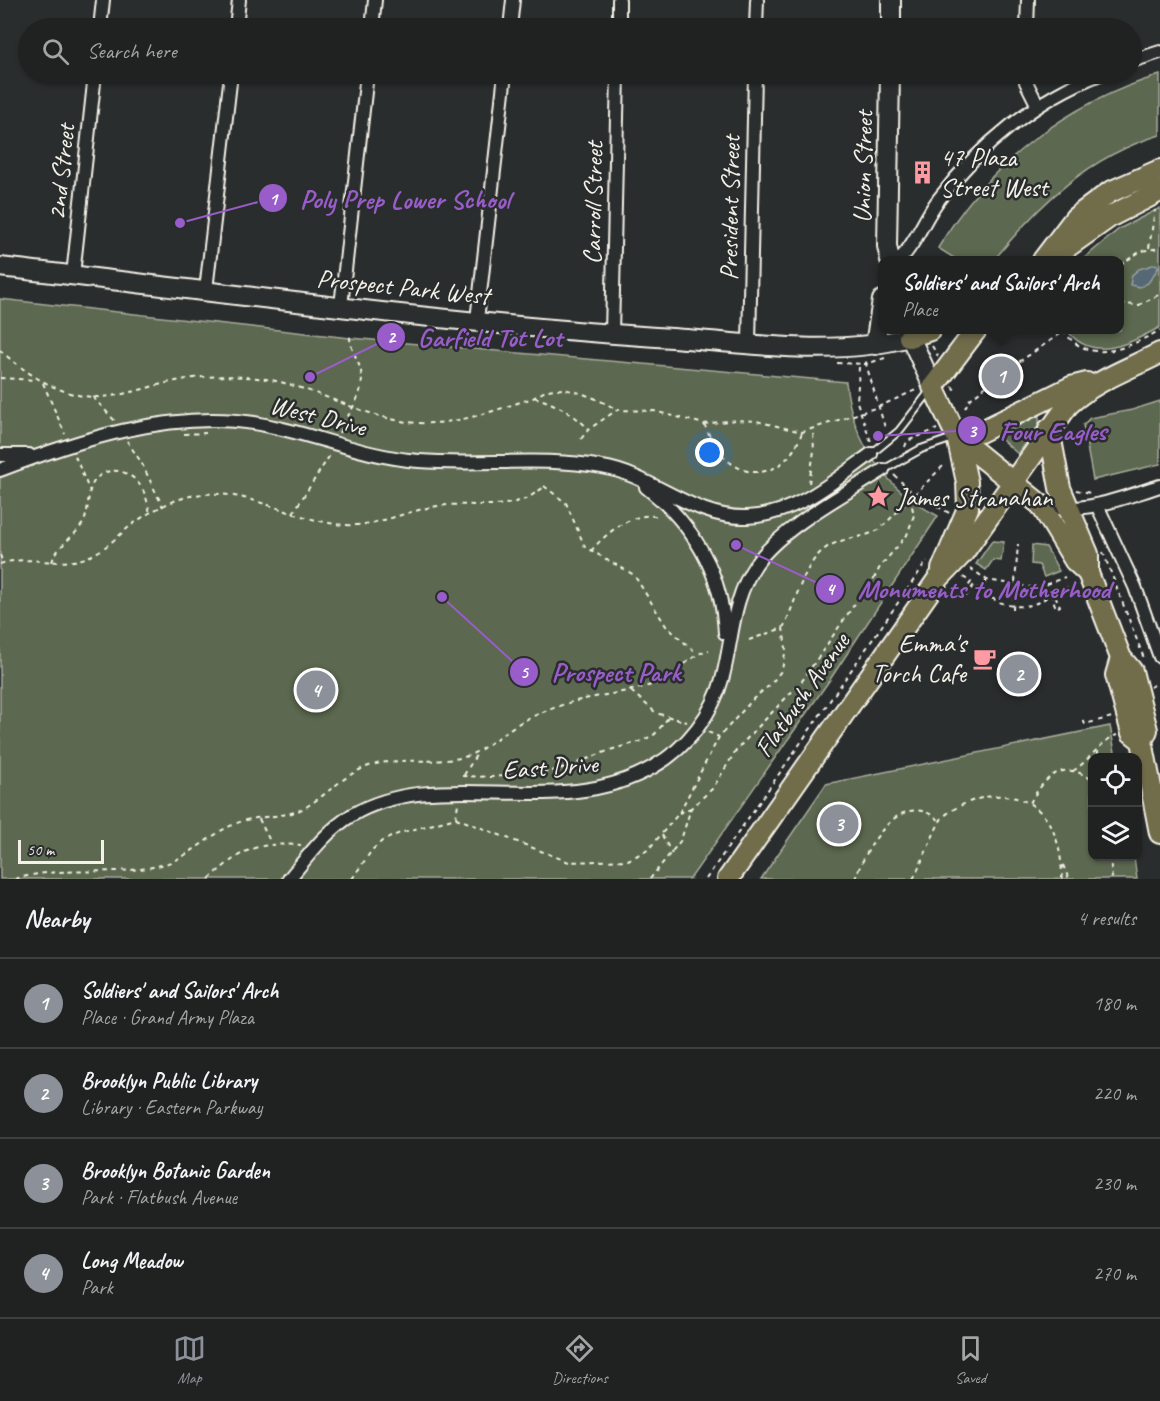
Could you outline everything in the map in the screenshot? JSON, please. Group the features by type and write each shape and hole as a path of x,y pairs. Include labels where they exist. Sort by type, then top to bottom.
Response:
{"main road":[{"path":"1047,256 1075,218 1110,192 1160,170"},
{"path":"1056,256 1111,216 1157,199"},
{"path":"938,579 968,508 967,482 957,437 926,386 972,334"},
{"path":"957,437 980,432 1071,387 1110,377 1160,353"},
{"name":"Flatbush Avenue","path":"728,879 938,579 963,553 1049,429 1079,394 1110,377"},
{"path":"1049,429 1054,465 1067,509 1088,554 1088,573 1121,658 1116,675 1132,733 1142,741 1160,833"},
{"path":"957,437 1041,505 1075,561 1088,573"}],"street":[{"path":"101,18 103,0"},
{"path":"237,18 239,0"},
{"path":"373,18 375,0"},
{"path":"511,18 513,0"},
{"path":"619,0 619,18"},
{"path":"756,18 757,0"},
{"path":"891,0 891,18"},
{"path":"1027,18 1028,0"},
{"path":"1142,58 1160,52"},
{"name":"2nd Street","path":"73,275 94,84"},
{"path":"206,290 230,84"},
{"path":"341,306 366,84"},
{"path":"477,320 504,84"},
{"name":"Carroll Street","path":"612,334 618,84"},
{"name":"President Street","path":"749,343 755,84"},
{"name":"Union Street","path":"889,256 887,246 890,84"},
{"path":"1027,84 1038,106"},
{"path":"902,256 934,205 972,160 1038,106 1081,84"},
{"name":"Prospect Park West","path":"0,267 612,334 882,351 907,334"},
{"path":"882,334 882,351"},
{"path":"908,334 926,386"},
{"name":"West Drive","path":"0,470 40,455 184,422 252,423 333,448 420,461 560,461 602,467 628,474 706,511 727,516 748,517 774,513 812,496 872,449"},
{"path":"0,455 40,455"},
{"name":"East Drive","path":"289,879 316,845 351,816 381,803 405,797 459,793 570,793 605,787 638,775 668,758 698,727 716,696 738,601 755,565 768,548 887,472"},
{"name":"West Drive","path":"628,474 680,518 704,552 722,604 726,658"},
{"path":"1041,505 1082,509 1160,486"},
{"path":"1097,505 1136,587 1160,657"}],"lane":[{"name":"West Drive","path":"872,449 890,440 912,416 926,386"},
{"name":"East Drive","path":"887,472 902,459 937,442 957,437"}],"path":[{"path":"1149,248 1157,199"},
{"path":"1124,262 1149,248 1160,248"},
{"path":"1124,305 1139,305 1160,294"},
{"path":"1068,334 1084,349 1107,352 1122,349 1160,330"},
{"path":"292,514 333,448 362,389 363,379 350,343 350,333"},
{"path":"1004,372 1058,334"},
{"path":"930,335 936,355"},
{"path":"0,350 43,383 93,397 194,378 251,377 289,383 400,420 439,423 472,418 548,390 559,389 602,400 617,410 654,411 704,424 736,420 756,421 802,432 860,414 926,386"},
{"path":"882,351 866,364 890,440 937,442"},
{"path":"858,367 856,389 860,414 872,449"},
{"path":"965,408 969,400 997,377"},
{"path":"0,378 38,380"},
{"path":"43,383 64,430"},
{"path":"93,397 125,437 141,462 163,507"},
{"path":"534,397 555,403 573,414 589,429"},
{"path":"581,439 589,429 617,410"},
{"path":"704,424 726,459 740,469 754,473 780,465 790,457 802,432"},
{"path":"907,441 937,429"},
{"path":"812,496 809,485 814,451 813,430"},
{"path":"175,435 210,433"},
{"path":"125,437 139,441"},
{"path":"902,459 907,441"},
{"path":"321,452 333,448"},
{"path":"79,464 90,492"},
{"path":"352,879 372,850 382,841 400,833 456,818 569,862 628,860 648,850 680,813 719,737 755,697 770,686 782,670 786,648 783,628 804,578 819,555 832,545 870,535 880,529 944,465"},
{"path":"52,562 56,552 82,525 90,492 101,473 110,470 122,472 138,482 145,495 150,514"},
{"path":"887,472 914,494 951,513"},
{"path":"0,555 2,563 27,559 52,562 86,558 150,514 182,498 216,494 248,499 292,514 339,525 359,524 435,506 496,505 519,501 544,487 566,503 581,539 590,552 634,575 666,626 696,653"},
{"path":"680,813 691,808 713,788 737,749 802,681 856,602 865,595 880,567 907,535 914,515 910,498"},
{"path":"590,552 598,543 635,517 665,515"},
{"path":"1013,607 1018,544"},
{"path":"1103,552 1147,668"},
{"name":"Flatbush Avenue","path":"706,879 931,556"},
{"path":"970,568 987,580 1015,586 1040,587 1065,577"},
{"path":"963,577 971,582 963,594 966,596 974,585 990,600 1013,607 1031,605 1050,594 1056,608 1060,606 1054,593 1070,587"},
{"path":"979,591 987,580"},
{"path":"1040,587 1045,598"},
{"path":"749,640 783,628"},
{"path":"15,879 57,872 111,873 148,868 194,851 226,827 245,820 285,815 309,806 344,777 371,765 397,760 450,760 478,751 526,719 547,710 631,691 666,680 682,670 696,653 709,650"},
{"path":"1149,677 1154,697"},
{"path":"1148,688 1159,683"},
{"path":"1152,686 1160,689"},
{"path":"631,691 646,706 668,718 684,720"},
{"path":"1083,720 1085,724 1114,716"},
{"path":"462,776 492,777 548,772 567,767 610,750 642,741 655,734 668,718"},
{"path":"1030,803 1041,783 1049,776 1074,771 1098,751 1106,740 1119,735"},
{"path":"460,781 478,751"},
{"path":"1074,771 1088,778"},
{"path":"913,879 929,850 940,821 966,803 981,797 1004,796 1030,803 1052,827 1059,844 1062,879"},
{"path":"650,879 681,840 691,808"},
{"path":"855,879 865,854 899,814 907,810 923,809 940,821"},
{"path":"259,819 271,844"},
{"path":"662,835 672,854"},
{"path":"209,879 258,845 316,845"},
{"path":"1110,861 1112,879"},
{"path":"1062,862 1069,879"}],"green space":[{"path":"1160,75 1160,135 1110,156 1067,184 1029,220 997,256 951,256 938,248 980,189 1032,140 1093,102 1126,87 1142,84 1142,81"},
{"path":"1160,208 1160,327 1124,344 1100,348 1088,346 1071,334 1124,334 1124,256 1087,256 1119,229"},
{"path":"0,299 350,338 846,382 855,424 874,461 902,492 938,516 831,678 690,879 0,879"},
{"path":"1160,401 1160,464 1093,480 1083,425 1090,418 1132,410"},
{"path":"1034,415 1039,417 1039,425 1018,454 996,435"},
{"path":"992,541 1004,542 1001,561 993,560 986,570 976,564"},
{"path":"1032,545 1046,547 1059,571 1044,577 1039,565 1031,564"},
{"path":"1110,726 1115,753 1088,753 1088,861 1135,861 1137,879 761,879 826,784"}],"water":[{"path":"1156,264 1159,267 1148,283 1140,287 1130,285 1132,275 1139,269"}],"place":[{"name":"47 Plaza Street West","path":"922,172"},
{"name":"Poly Prep Lower School","path":"180,223"},
{"name":"Soldiers' and Sailors' Arch","path":"1001,376"},
{"name":"Garfield Tot Lot","path":"310,377"},
{"name":"Four Eagles","path":"878,436"},
{"name":"James Stranahan","path":"879,497"},
{"name":"Monuments to Motherhood","path":"736,545"},
{"name":"Prospect Park","path":"442,597"},
{"name":"Emma's Torch Cafe","path":"984,658"},
{"name":"Brooklyn Public Library","path":"1019,674"},
{"name":"Long Meadow","path":"316,690"},
{"name":"Brooklyn Botanic Garden","path":"839,824"}]}
